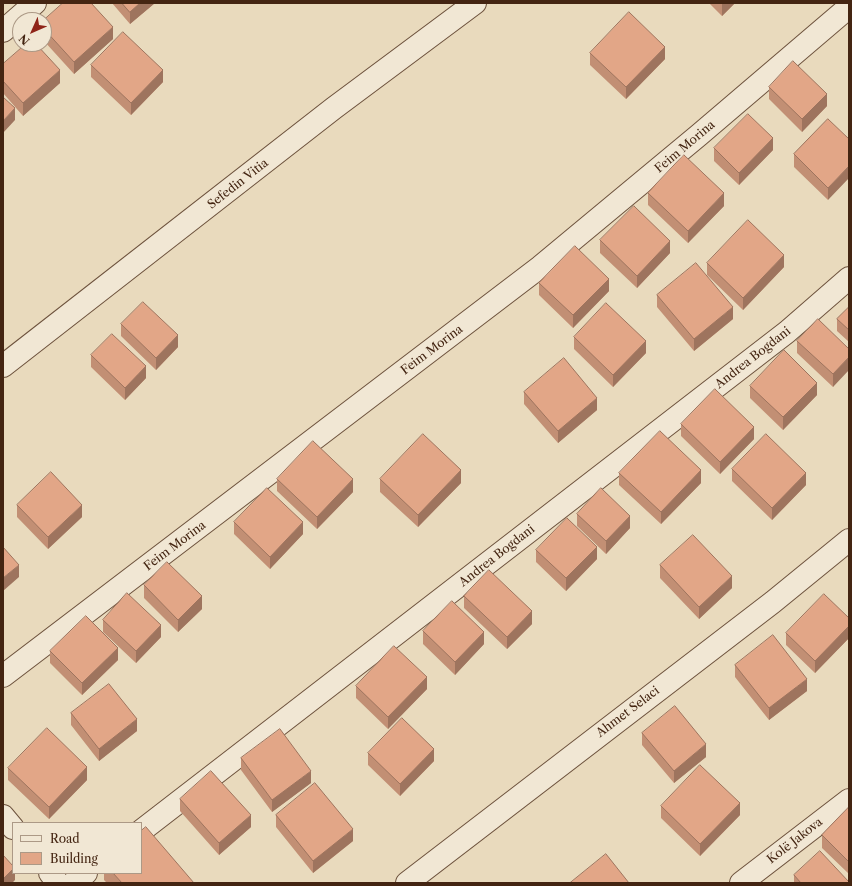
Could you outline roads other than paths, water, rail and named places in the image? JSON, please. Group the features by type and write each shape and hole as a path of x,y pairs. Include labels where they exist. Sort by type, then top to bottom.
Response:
{"street":[{"path":"3,31 36,3"},
{"name":"Sefedin Vitia","path":"3,366 334,108 475,3"},
{"name":"Feim Morina","path":"3,676 540,267 699,135 849,7"},
{"name":"Andrea Bogdani","path":"142,830 787,332 849,278"},
{"name":"Ahmet Selaci","path":"407,883 773,602 849,540"},
{"name":"Kolë Jakova","path":"741,883 849,800"},
{"path":"3,816 12,827"},
{"path":"51,874 58,883"},
{"path":"73,883 85,874"}]}
